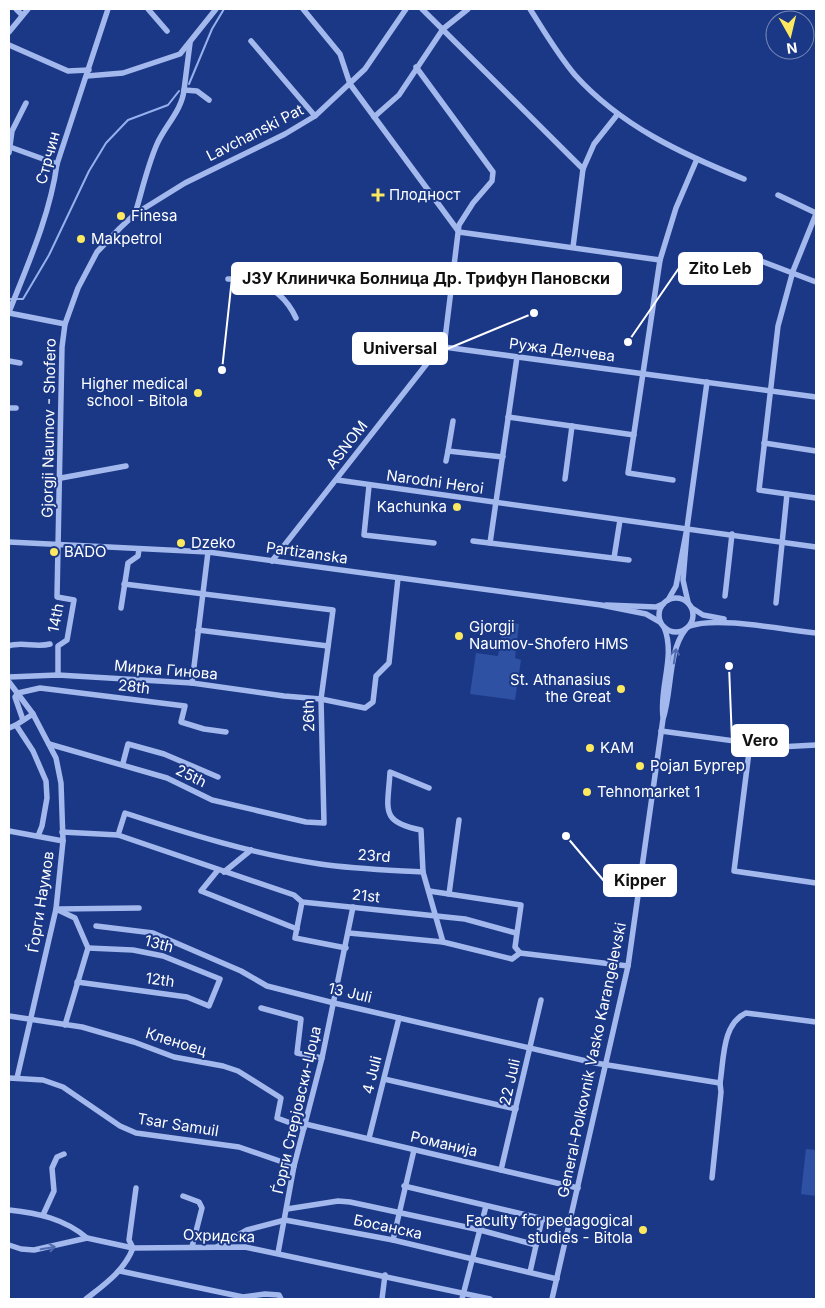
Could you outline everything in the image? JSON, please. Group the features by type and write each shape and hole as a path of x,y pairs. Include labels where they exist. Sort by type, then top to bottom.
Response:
{"street":[{"path":"16,9 22,15"},
{"path":"10,29 28,9"},
{"name":"Стрчин","path":"9,312 51,197 57,164 108,9"},
{"path":"148,9 167,31"},
{"path":"9,45 68,71 88,73 132,70 180,54 216,9"},
{"path":"302,9 340,54 350,84 459,232 660,260"},
{"name":"Lavchanski Pat","path":"135,214 185,184 285,134 315,116 365,69 406,9"},
{"path":"422,9 583,168"},
{"path":"374,117 399,95 443,29 468,9"},
{"path":"530,9 574,74 617,115 697,159 744,178"},
{"path":"251,41 315,116"},
{"path":"135,214 150,161 164,129 183,101 190,43"},
{"path":"416,67 493,172 492,181 473,203 459,225 444,347"},
{"path":"184,90 198,91 209,100"},
{"path":"26,103 10,131 9,150 57,164"},
{"path":"573,247 583,168 594,144 617,115"},
{"path":"673,480 628,473 660,260 676,208 697,159"},
{"path":"758,490 778,326 793,271 816,214 778,195"},
{"name":"Gjorgji Naumov - Shofero","path":"58,546 61,478 62,347 65,324 78,288 97,252 135,214"},
{"path":"753,258 793,271 816,282"},
{"path":"228,278 235,278 276,290 289,303 296,318"},
{"path":"9,312 65,324"},
{"name":"Ружа Делчева","path":"444,347 816,398"},
{"name":"ASNOM","path":"272,561 436,352 444,347"},
{"path":"496,503 517,356"},
{"path":"9,361 20,363"},
{"name":"General-Polkovnik Vasko Karangelevski","path":"663,719 661,705 669,648 659,612 676,586 687,528 707,382"},
{"path":"9,408 16,408"},
{"path":"508,417 634,435"},
{"path":"446,461 453,421"},
{"path":"565,479 572,426"},
{"path":"764,443 816,451"},
{"path":"448,451 503,457"},
{"path":"61,478 126,466"},
{"name":"Narodni Heroi","path":"336,480 816,547"},
{"name":"Narodni Heroi","path":"369,486 364,535 434,543"},
{"path":"751,489 816,498"},
{"path":"776,604 787,494"},
{"name":"Narodni Heroi","path":"490,543 496,503"},
{"path":"614,558 620,520"},
{"name":"General-Polkovnik Vasko Karangelevski","path":"552,1299 628,966 661,731 667,707 676,648 679,638 694,618 683,580 687,528"},
{"path":"725,596 732,534"},
{"path":"473,540 629,560"},
{"name":"Partizanska","path":"9,542 58,546 208,552 601,605 646,614 662,625"},
{"name":"14th","path":"58,546 57,597 74,600 67,640 58,646 58,675"},
{"path":"121,608 128,563 138,556 139,549"},
{"path":"192,683 208,552"},
{"name":"Мирка Гинова","path":"9,677 58,675 192,683 321,699 365,708 373,702 376,676 389,663 398,578"},
{"path":"124,584 202,594"},
{"name":"26th","path":"202,594 333,610 321,699 324,823"},
{"path":"666,602 679,598 703,615 748,626"},
{"name":"Partizanska","path":"601,605 656,607 666,602"},
{"path":"662,625 674,632 701,622 710,622 816,633"},
{"path":"198,630 328,646"},
{"path":"9,646 14,644 44,646 50,644"},
{"name":"Ѓорги Наумов","path":"9,682 34,714 56,758 61,783 63,841 56,909 17,1078"},
{"name":"28th","path":"18,693 40,688 185,706 181,722 204,729 226,732"},
{"path":"18,693 15,697 23,720"},
{"path":"9,728 34,714"},
{"path":"16,725 33,751 46,781 47,798 42,826 38,836"},
{"path":"661,731 779,747 816,746"},
{"name":"25th","path":"49,744 123,763 167,778 212,800 306,822 324,823"},
{"path":"123,763 128,744 164,754 218,777"},
{"path":"750,744 734,871 816,883"},
{"path":"429,788 390,772 388,807 391,818 399,826 421,830 423,872 434,916 443,942"},
{"name":"23rd","path":"118,835 125,813 206,840 319,864 423,872"},
{"path":"449,894 459,820"},
{"path":"9,831 63,841"},
{"name":"21st","path":"62,832 118,835 294,895 302,902 466,919 516,933"},
{"path":"224,872 251,850"},
{"path":"218,870 201,891 297,930"},
{"path":"429,891 520,905 515,947 520,953 628,966"},
{"path":"302,902 295,938 346,948"},
{"name":"Ѓорги Стерјовски-Џоџа","path":"278,1253 288,1209 294,1166 322,1058 353,907"},
{"path":"56,909 139,908"},
{"path":"56,909 75,918 88,948 65,1025"},
{"name":"13 Juli","path":"96,926 152,933 241,971 267,986 334,1003 606,1065 720,1083"},
{"path":"349,933 443,942 512,959 520,953"},
{"name":"13th","path":"88,948 133,950 163,956 220,979"},
{"name":"12th","path":"77,982 187,997 209,1006 220,979"},
{"name":"22 Juli","path":"501,1170 541,1000"},
{"path":"261,1008 301,1019 297,1053 322,1058"},
{"path":"712,1178 721,1092 720,1083 729,1027 737,1018 746,1014 816,1022"},
{"name":"Кленоец","path":"9,1016 82,1027 134,1042 174,1057 238,1072 281,1098 277,1118 305,1126"},
{"name":"4 Juli","path":"369,1138 399,1018"},
{"name":"Tsar Samuil","path":"9,1078 43,1080 63,1086 120,1126 136,1133 239,1147 294,1166"},
{"path":"384,1079 516,1109"},
{"name":"Романија","path":"305,1126 369,1138 578,1188"},
{"path":"392,1240 414,1150"},
{"path":"43,1215 54,1191 52,1168 57,1157 64,1154"},
{"path":"404,1186 569,1225"},
{"path":"86,1299 120,1271 128,1261 133,1248 129,1240 136,1188"},
{"path":"183,1196 199,1202 202,1208 192,1246"},
{"path":"288,1209 344,1201 480,1230 536,1245"},
{"path":"463,1296 486,1206"},
{"name":"Охридска","path":"9,1210 43,1215 73,1226 87,1238 133,1248 245,1247 385,1276 463,1296 490,1299"},
{"path":"530,1272 542,1219"},
{"name":"Босанска","path":"217,1247 246,1230 285,1220 392,1240 557,1279"},
{"path":"9,1245 21,1249 34,1250 87,1238"},
{"path":"120,1271 243,1297 265,1294 279,1295 282,1299"},
{"path":"382,1299 385,1276"},
{"name":"General-Polkovnik Vasko Karangelevski","path":"556,1286 557,1299"}],"shaded area":[{"path":"503,622 519,624 515,658 521,660 515,700 470,694 476,653 498,656"},
{"path":"806,1149 816,1150 816,1196 801,1194"}],"waterway":[{"path":"189,84 212,29 224,9"},
{"path":"9,299 23,299 49,255 89,171 106,143 128,120 168,105 179,91"}],"place":[{"name":"Плодност","path":"378,195"},
{"name":"Finesa","path":"121,216"},
{"name":"Makpetrol","path":"81,239"},
{"name":"Universal","path":"534,313"},
{"name":"Zito Leb","path":"628,342"},
{"name":"ЈЗУ Клиничка Болница Др. Трифун Пановски","path":"222,370"},
{"name":"Higher medical school - Bitola","path":"198,393"},
{"name":"Kachunka","path":"457,507"},
{"name":"Dzeko","path":"181,543"},
{"name":"BADO","path":"54,552"},
{"name":"Gjorgji Naumov-Shofero HMS","path":"459,636"},
{"name":"Vero","path":"729,666"},
{"name":"St. Athanasius the Great","path":"621,689"},
{"name":"KAM","path":"590,748"},
{"name":"Ројал Бургер","path":"640,766"},
{"name":"Tehnomarket 1","path":"587,792"},
{"name":"Kipper","path":"566,836"},
{"name":"Faculty for pedagogical studies - Bitola","path":"643,1230"}]}
